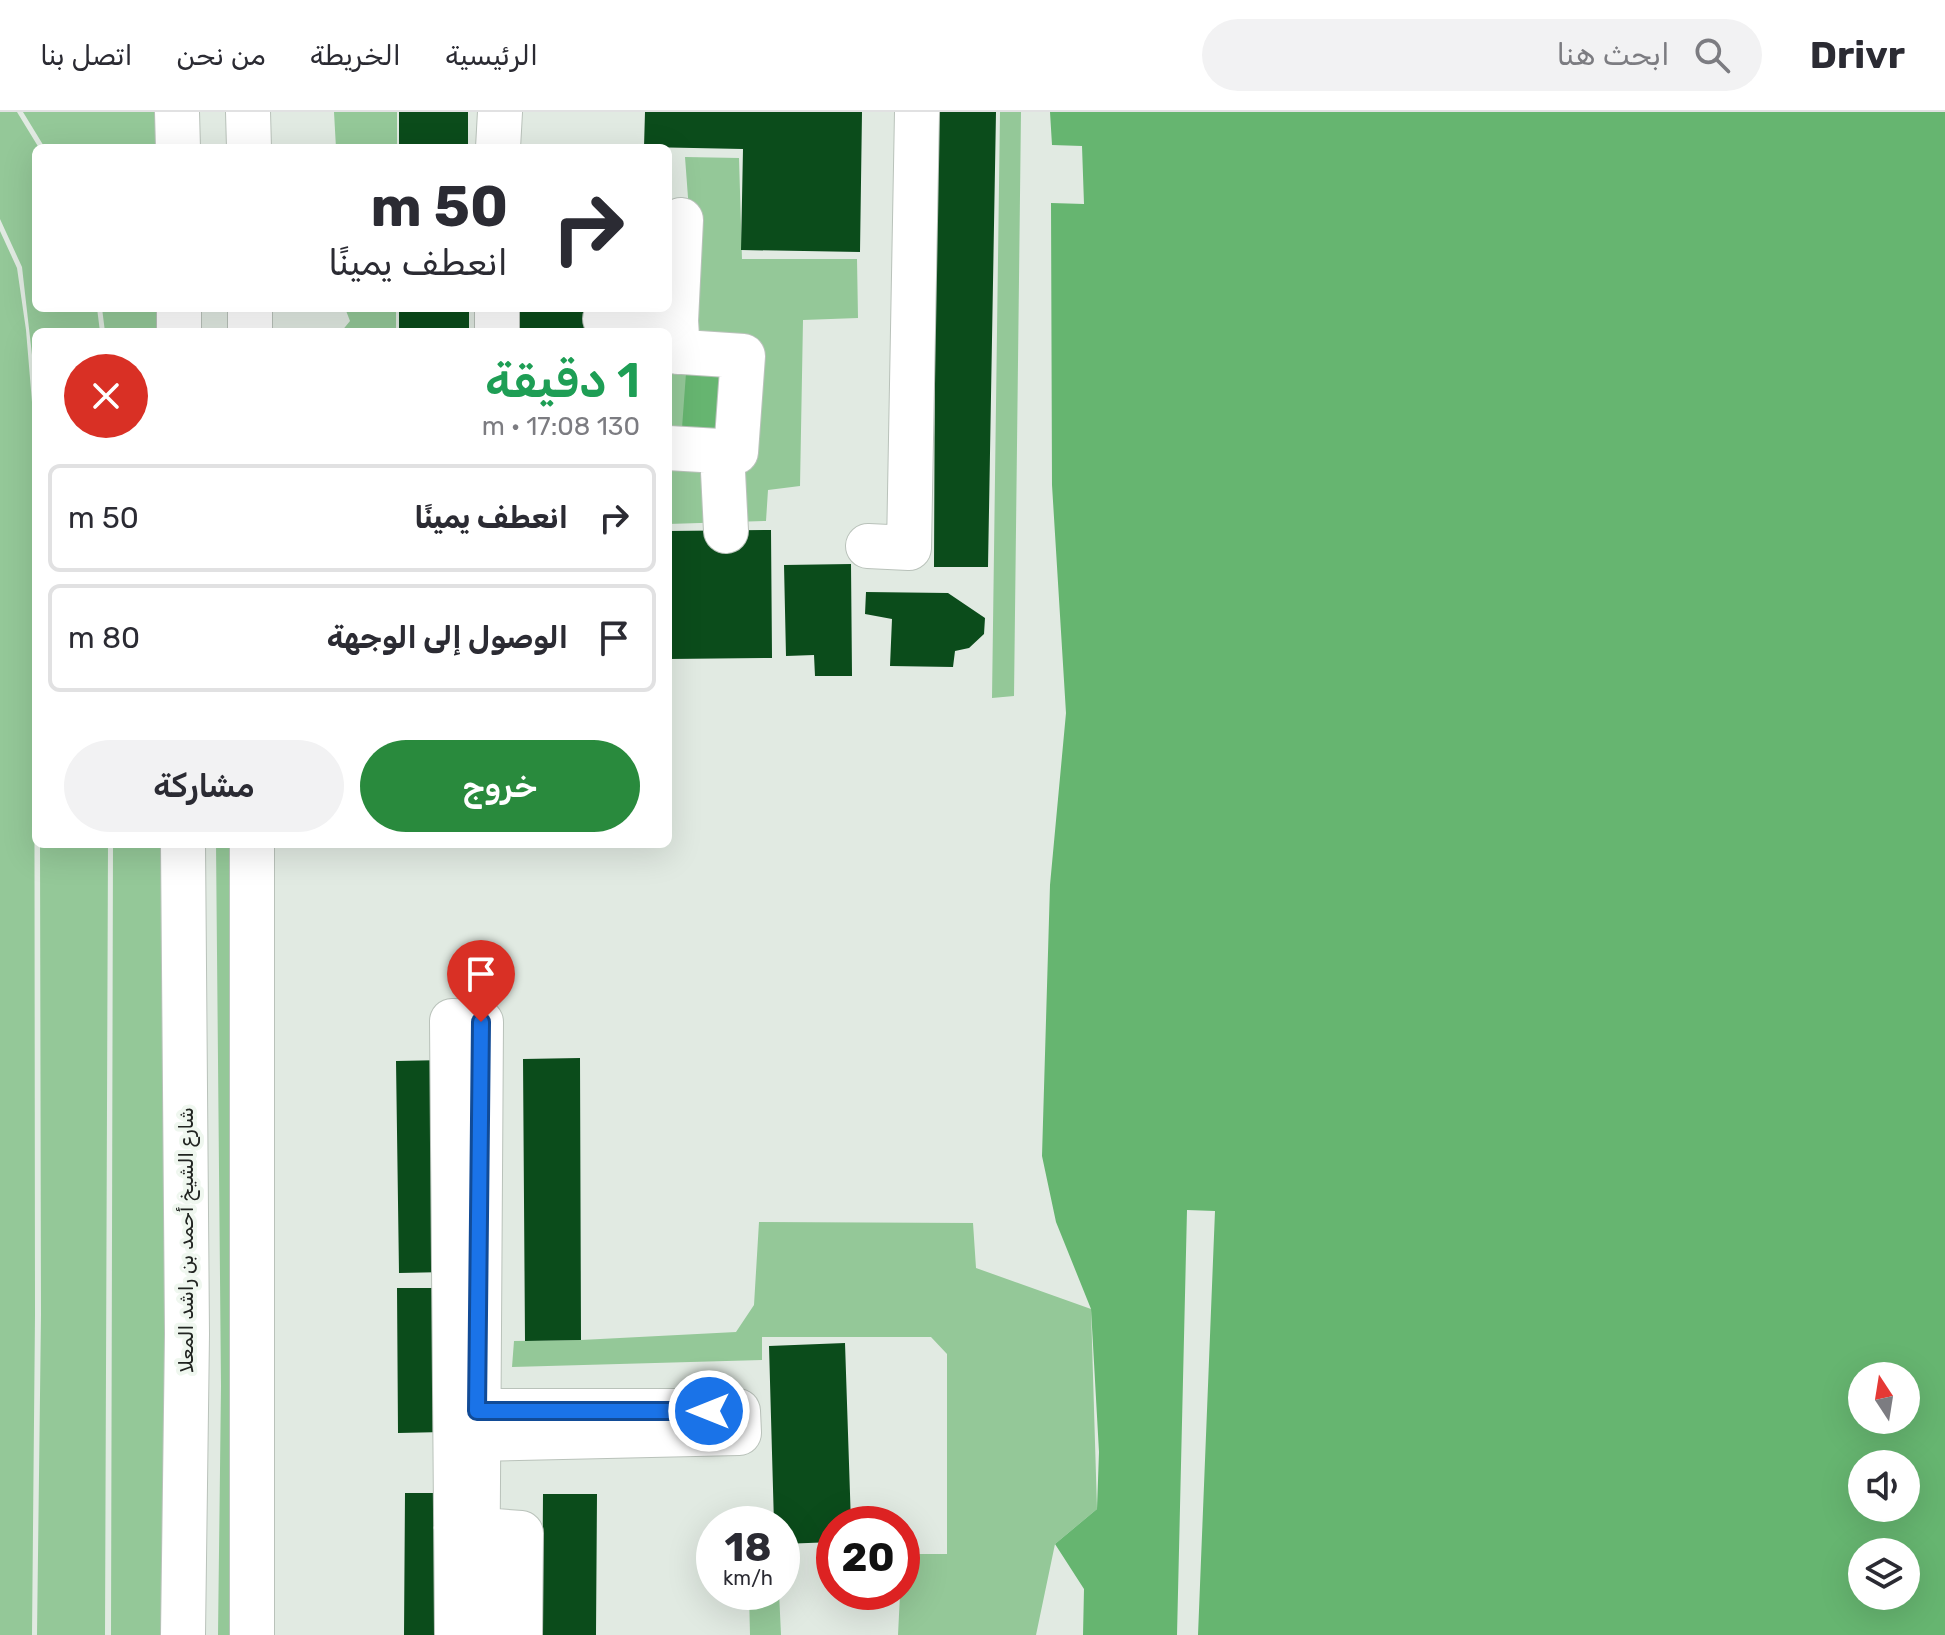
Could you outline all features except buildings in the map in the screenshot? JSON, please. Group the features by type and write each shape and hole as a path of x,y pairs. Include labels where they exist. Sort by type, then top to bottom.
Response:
{"main road":[{"path":"177,112 178,144"},
{"path":"248,112 249,144"},
{"path":"498,144 500,112"},
{"path":"868,546 909,548 917,112"},
{"path":"672,448 736,452 743,356 674,341 681,220"},
{"path":"605,319 633,328"},
{"path":"722,452 726,531"},
{"name":"شارع الشيخ أحمد بن راشد المعلا","path":"183,848 187,1334 183,1635"},
{"path":"252,848 252,1635"},
{"path":"457,1635 466,1529 466,1427 452,1021 481,1022 466,1427"},
{"path":"466,1529 477,1635"},
{"path":"466,1529 521,1533 520,1635"}],"shaded area":[{"path":"0,112 17,112 37,144 32,144 32,312 98,312 100,328 32,328 32,355 22,267 0,219"},
{"path":"23,112 170,112 170,144 43,144"},
{"path":"334,112 397,112 397,144 336,144"},
{"path":"1000,112 1021,112 1014,696 992,698"},
{"path":"1050,112 1945,112 1945,1635 1198,1635 1215,1211 1187,1210 1177,1635 1083,1635 1084,1589 1055,1544 1097,1509 1099,1452 1091,1309 1056,1222 1042,1156 1050,885 1066,713 1052,485 1051,203 1084,204 1082,146 1052,145"},
{"path":"685,157 739,158 742,259 857,259 858,318 803,320 800,486 768,490 766,521 672,524 672,328 668,328 668,312 672,312 672,290 689,211"},
{"path":"0,231 17,268 32,402 35,1315 32,1635 0,1635"},
{"path":"102,312 170,312 170,328 104,328"},
{"path":"347,312 396,312 396,328 344,328 350,321"},
{"path":"686,373 721,375 716,431 682,428"},
{"path":"40,848 108,848 105,1635 37,1635 41,1315"},
{"path":"113,848 170,848 176,1635 111,1635"},
{"path":"216,848 248,848 244,1635 218,1635 221,1386"},
{"path":"759,1222 973,1223 976,1268 1091,1309 1097,1509 1055,1544 1036,1635 898,1635 899,1610 920,1610 920,1554 947,1554 947,1354 931,1337 762,1337 762,1360 512,1367 514,1341 736,1332 754,1305"},
{"path":"749,1610 780,1610 781,1635 750,1635"}],"route":[{"path":"481,1022 477,1411 709,1411"}]}
